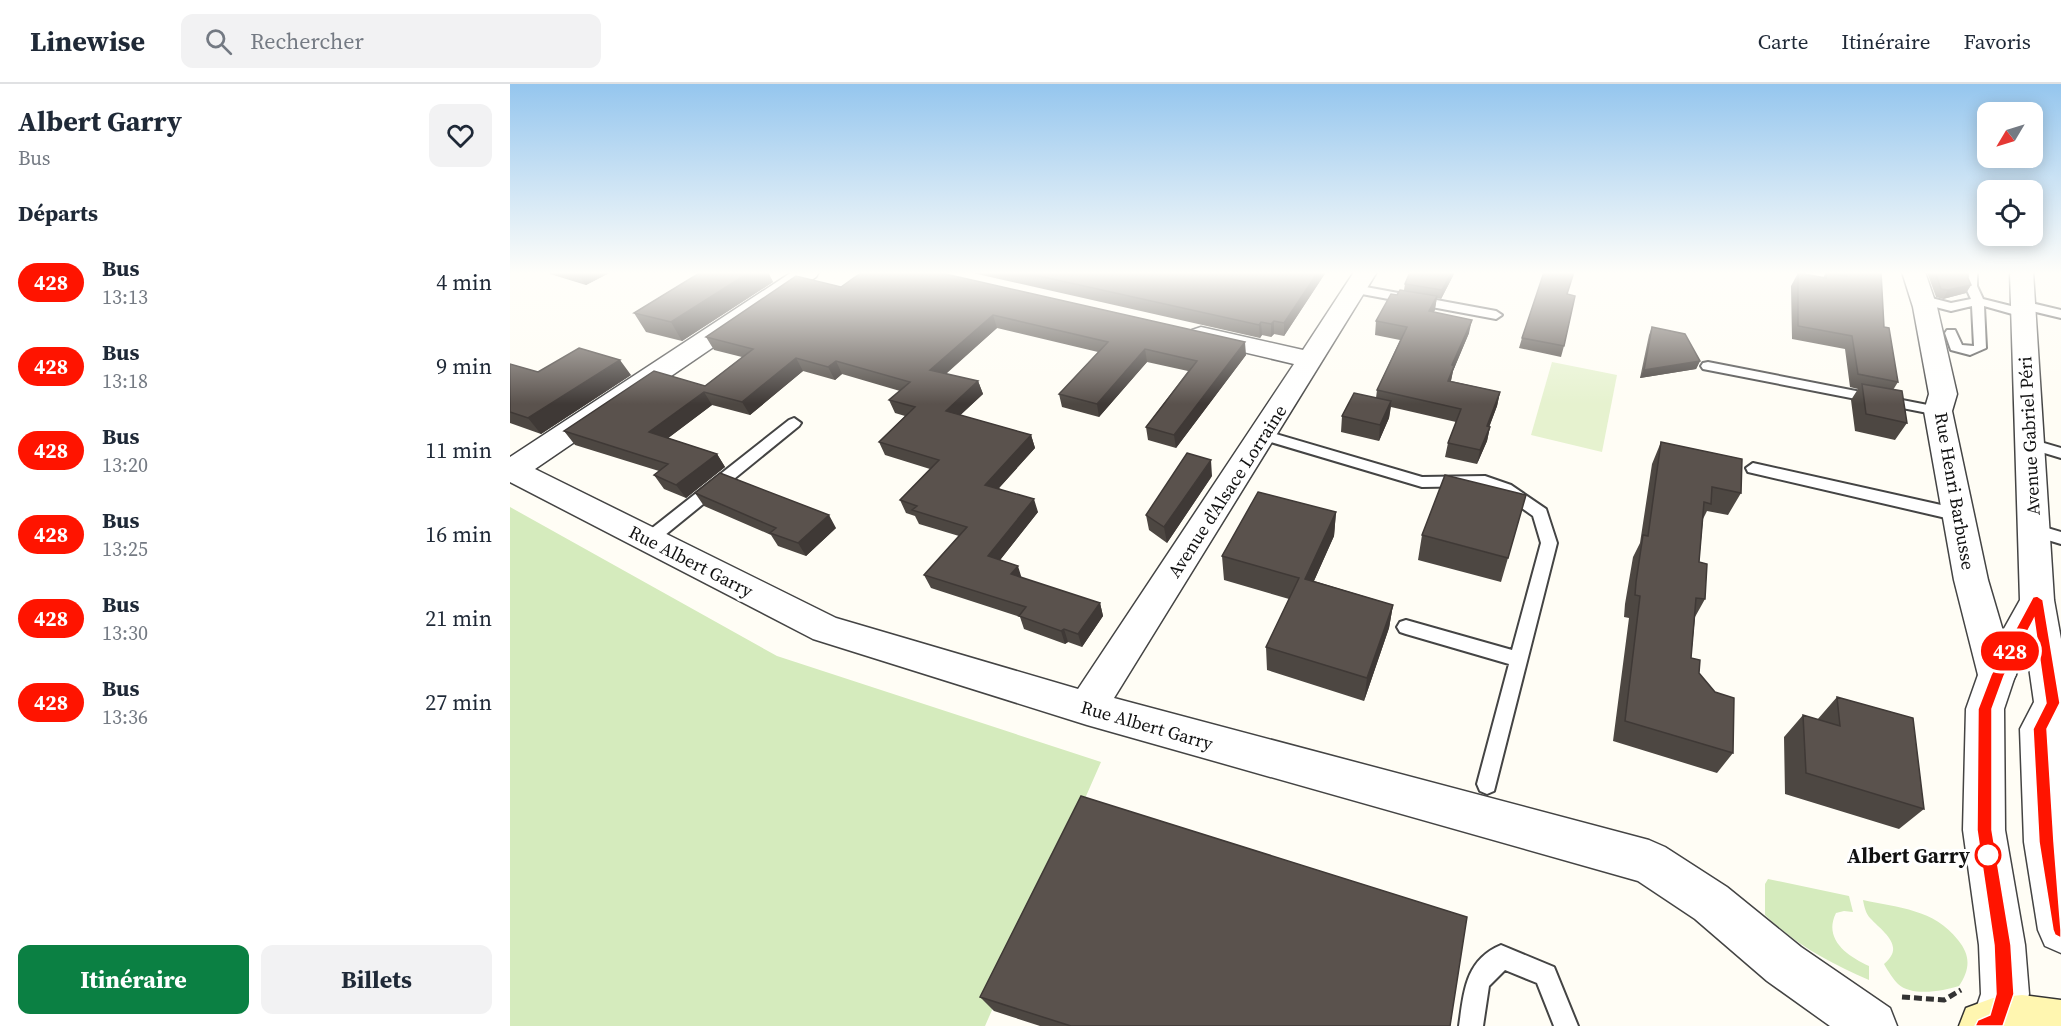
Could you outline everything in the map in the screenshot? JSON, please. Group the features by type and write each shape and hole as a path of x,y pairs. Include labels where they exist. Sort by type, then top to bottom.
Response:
{"main road":[{"path":"1982,1012 2043,1020 2061,1025"}],"street":[{"path":"511,469 742,316"},
{"name":"Avenue d'Alsace Lorraine","path":"1087,708 1338,316"},
{"name":"Rue Henri Barbusse","path":"1927,316 1943,394 1938,411 1971,580 1997,675"},
{"name":"Avenue Gabriel Péri","path":"2023,316 2030,444 2048,534 2037,600 2053,703 2040,729 2046,842 2061,930"},
{"path":"1181,331 1310,360"},
{"name":"Rue Albert Garry","path":"511,469 826,629 1087,708 1649,862 1711,903 1784,964 1836,1026"},
{"path":"1982,1012 2005,994 2002,945 1984,830 1985,709 1997,675 2037,600"},
{"name":"Rue Albert Garry","path":"1784,964 1885,1011"}],"lane":[{"path":"1952,333 1956,347 1970,351 1980,348 1979,316"},
{"path":"1708,366 1938,411"},
{"path":"648,540 794,423"},
{"path":"1262,435 1422,482 1485,482 1506,489 1540,513 1549,543 1487,784"},
{"path":"2030,444 2061,453"},
{"path":"1753,468 1959,515"},
{"path":"1406,627 1519,659"},
{"path":"1471,1026 1478,980 1501,957 1546,975 1566,1026"}],"path":[{"path":"1885,1011 1944,1000 1982,1012"}],"green space":[{"path":"1552,362 1617,375 1602,452 1531,435"},
{"path":"510,507 777,656 1101,762 985,1026 510,1026"},
{"path":"1768,879 1849,896 1853,912 1836,913 1833,931 1835,939 1845,952 1869,966 1869,980 1814,952 1765,915 1765,884"},
{"path":"1863,900 1915,911 1949,930 1962,946 1967,957 1967,968 1959,986 1945,990 1919,992 1898,984 1884,964 1893,951 1893,945 1865,910"}],"building":[{"path":"646,316 681,316 671,322"},
{"path":"737,316 992,316 930,370 978,381 946,411 1031,435 985,485 1034,499 988,556 1018,566 1011,574 1100,603 1078,634 1064,629 1061,631 1019,616 1026,607 924,575 967,527 912,510 917,506 900,500 939,460 879,442 915,407 889,400 910,382 836,361 828,367 796,358 742,402 704,392 649,432 717,454 676,485 654,475 668,464 564,431 654,371 705,386 753,349 706,337"},
{"path":"997,316 1130,316 1245,342 1174,435 1146,427 1197,361 1145,349 1097,404 1059,394 1108,342"},
{"path":"1218,316 1289,316 1284,323 1261,322 1259,325"},
{"path":"1379,316 1453,316 1472,320 1452,365 1454,366 1448,381 1500,392 1487,426 1490,427 1480,450 1448,443 1461,409 1377,390 1407,327 1376,321"},
{"path":"1529,316 1571,316 1564,346 1522,338"},
{"path":"1798,316 1883,316 1884,327 1889,328 1898,382 1858,374 1852,336 1798,326"},
{"path":"1652,327 1685,334 1700,361 1644,370"},
{"path":"579,348 620,360 528,418 510,412 510,364 538,372"},
{"path":"1862,384 1902,391 1907,423 1866,414"},
{"path":"1354,393 1391,401 1380,425 1342,416"},
{"path":"1661,442 1742,459 1741,493 1712,487 1711,504 1704,502 1699,562 1707,564 1705,599 1696,598 1691,658 1700,660 1699,673 1715,692 1734,698 1733,753 1625,721 1640,596 1635,595 1636,582 1643,535 1648,536"},
{"path":"1187,453 1211,460 1164,527 1146,515"},
{"path":"720,473 829,515 798,543 770,533 776,528 695,493"},
{"path":"1445,475 1526,495 1508,558 1422,535"},
{"path":"1258,492 1336,512 1305,579 1393,605 1367,678 1266,647 1299,578 1222,556"},
{"path":"1837,697 1913,718 1924,809 1806,773 1803,715 1840,726"},
{"path":"1081,796 1467,917 1450,1026 1071,1026 980,997"}],"bus line":[{"name":"428","path":"1984,1026 1997,1021 2005,994 2002,945 1984,830 1985,709 1997,675 2037,600 2053,703 2040,729 2046,842 2061,930"}],"place":[{"name":"Albert Garry","path":"1988,855"}]}
